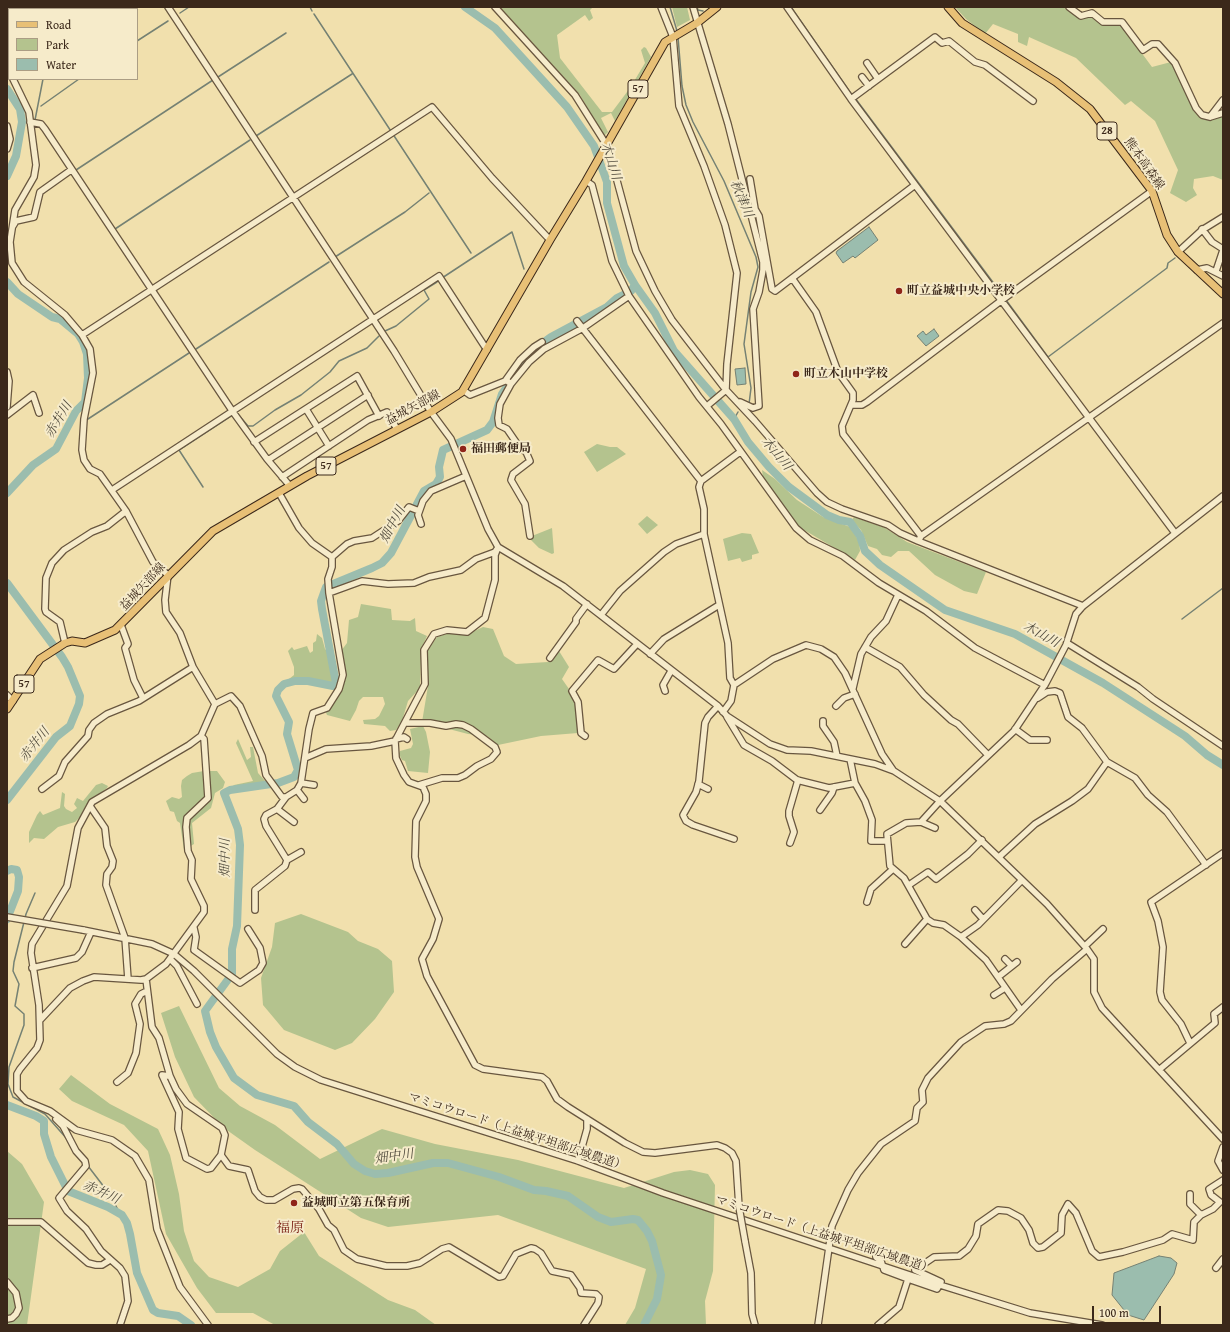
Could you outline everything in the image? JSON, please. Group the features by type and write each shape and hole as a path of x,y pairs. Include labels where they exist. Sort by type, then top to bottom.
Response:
{"main road":[{"name":"益城矢部線","path":"62,644 72,641 85,643 115,630 158,589 168,575 214,531 290,486 455,398 463,390 487,350 665,42 695,24 717,7"},
{"name":"熊本高森線","path":"948,7 962,23 1056,82 1090,109 1152,191 1168,235 1178,252 1223,294"},
{"name":"57","path":"7,710 40,659 62,644"}],"street":[{"path":"168,7 374,320 431,412 456,447 466,476 488,529 498,547 563,586 718,706 725,714 744,745 772,761 798,780 823,787 834,787 855,783"},
{"path":"496,7 575,95 592,120 606,145 636,250 655,291 672,320 726,392 736,400 813,489 827,502 888,525 900,533 920,539 1083,606"},
{"path":"661,7 674,36 679,106 704,166 725,225 737,273 727,364 726,392"},
{"path":"693,7 695,24 728,124 763,262 759,292 754,309 759,406 753,408 736,400"},
{"path":"787,7 851,99 1174,533"},
{"path":"1069,7 1081,16 1092,13 1104,22 1122,22 1143,50 1152,44 1158,44 1175,63 1196,108 1202,115 1210,116 1223,113"},
{"path":"851,99 935,37 942,43 949,41 975,62 985,65 1033,101"},
{"path":"867,63 878,79"},
{"path":"862,77 869,86"},
{"path":"13,80 29,112 36,154 36,170 34,178 15,210 10,253 12,263 20,277 30,288 65,315 82,335 90,349 93,373 84,419 82,450 84,460 90,468 100,474 112,490 126,511 154,562 168,575 165,600 166,612 180,633 193,667 215,704"},
{"path":"1210,116 1223,100"},
{"path":"82,335 152,291 432,107 492,178 550,240"},
{"path":"30,122 41,124 233,412 254,442 290,486"},
{"path":"7,126 10,139 7,149"},
{"path":"12,229 16,221 34,217 40,192 71,170"},
{"path":"750,179 755,209 759,216 772,289 775,291 915,185"},
{"path":"586,181 592,185 612,261 627,294 706,406 796,528 810,540 843,556 878,583 926,611 975,648 1045,684"},
{"path":"852,405 862,405 867,402 1002,300 1152,191"},
{"path":"1178,252 1202,229 1223,217"},
{"path":"1202,229 1212,242 1223,250 1216,271"},
{"path":"1196,270 1207,268 1216,271 1223,276"},
{"path":"112,490 374,320 439,276 487,350"},
{"path":"792,278 816,312 838,372 853,393 852,405 842,426 842,434 920,539"},
{"path":"463,390 470,395 508,382 544,350 627,294"},
{"path":"920,539 1223,323"},
{"path":"580,325 701,481"},
{"path":"530,536 525,504 512,480 513,474 530,461 526,452 520,448 506,429 499,425 498,418 500,404 508,382 520,360 542,342"},
{"path":"7,372 9,381 7,407"},
{"path":"254,442 357,376 379,416"},
{"path":"706,406 726,392"},
{"path":"7,415 33,395 39,413"},
{"path":"268,460 368,395"},
{"path":"306,409 330,446"},
{"path":"282,477 330,446 355,427 387,412 397,429"},
{"path":"725,714 731,701 734,685 730,678 728,642 704,534 704,509 699,487 701,481 740,452"},
{"path":"416,510 431,492 466,476"},
{"path":"279,493 300,528 312,543 332,557"},
{"path":"921,822 940,801 1015,729 1045,684 1066,644 1076,614 1083,606 1223,496"},
{"path":"287,860 266,826 264,819 266,815 277,809 286,797 297,790 301,783 309,729 313,713 327,708 339,689 343,675 328,583 332,567 332,557 347,544 354,541 372,538 398,521 407,509 416,510"},
{"path":"416,510 421,524"},
{"path":"62,644 60,622 46,612 45,608 46,578 52,563 64,550 92,532 107,526 126,511"},
{"path":"601,615 620,591 664,552 676,544 704,534"},
{"path":"329,592 362,581 388,584 414,583 429,577 461,570 476,559 495,552 498,547"},
{"path":"498,547 495,555 495,580 485,618 467,632 447,630 434,634 424,650 425,684 410,709 406,722 395,740 396,758 404,775 409,782 423,787 426,794 426,801 416,821 415,857 417,867 439,919 433,939 422,959 431,983 475,1065 483,1069 542,1077 547,1081 557,1099 625,1143 643,1152 655,1154 712,1146 725,1148 732,1153 736,1161 739,1207 751,1273 752,1314 755,1325"},
{"path":"836,706 854,691 861,654 871,637 886,621 898,595"},
{"path":"550,658 587,604"},
{"path":"650,654 664,639 719,605"},
{"path":"121,625 128,644 125,648 134,680 143,698"},
{"path":"585,736 581,733 578,702 572,691 598,660 614,669 637,644"},
{"path":"1066,644 1138,687 1153,699 1223,746"},
{"path":"734,685 774,659 806,645 821,649 834,658 854,691 882,754 894,771"},
{"path":"865,647 900,667 924,695 951,720 958,724 988,755"},
{"path":"42,789 59,776 65,762 88,736 89,730 94,723 108,714 139,701 193,667"},
{"path":"665,690 662,685 671,671"},
{"path":"1037,698 1051,692 1057,691 1060,693 1068,717 1082,728 1107,762 1135,778 1148,795 1167,812 1206,865"},
{"path":"7,695 13,701"},
{"path":"208,1325 180,1286 157,1229 149,1180 135,1156 112,1140 76,1130 50,1111 26,1101 17,1091 18,1074 20,1069 37,1048 40,1040 40,1020 32,968 32,944 68,886 78,828 90,806 96,799 189,745 200,736 215,704 231,696 240,706 262,756 266,775 282,797 286,797"},
{"path":"718,706 708,717 705,723 698,784 696,792 684,814 684,818 693,825 734,839"},
{"path":"725,714 780,748 837,756 875,764 894,771 940,801 1047,904 1086,948 1094,959 1094,992 1102,1008 1160,1069 1223,1139"},
{"path":"823,721 823,726 834,742 837,756"},
{"path":"406,722 430,723 446,726 456,724 463,725 471,728 495,747 497,752 491,759 458,778 442,778 419,785"},
{"path":"1015,729 1030,740 1047,740"},
{"path":"40,1020 70,988 83,981 94,977 146,979 162,968 170,960 202,916 204,908 191,880 192,860 188,851 186,822 187,818 208,798 204,739 200,736"},
{"path":"305,758 326,749 371,746 404,737 407,739"},
{"path":"850,759 855,783 865,801 872,820 871,841 887,841"},
{"path":"998,857 1035,824 1072,801 1088,788 1107,762"},
{"path":"790,843 794,832 789,811 798,780"},
{"path":"301,783 314,785"},
{"path":"698,784 708,789"},
{"path":"820,810 834,787"},
{"path":"297,790 304,799"},
{"path":"90,806 105,828 107,846 113,861 112,867 107,874 106,886 125,938 128,979"},
{"path":"277,809 294,822"},
{"path":"935,828 930,828 921,822 906,823 889,831 887,834 887,841 889,862 892,869 904,878 909,885 927,919 933,923 944,925 962,937 986,960 1021,1010"},
{"path":"909,885 928,872 936,879 968,854 982,840"},
{"path":"255,910 256,890 285,866 287,860 301,852"},
{"path":"1190,1043 1180,1024 1162,1000 1160,992 1163,946 1158,921 1151,902 1223,853"},
{"path":"867,902 871,889 892,869"},
{"path":"962,937 983,919 1022,880"},
{"path":"975,910 983,919"},
{"name":"マミコウロード（上益城平坦部広域農道）","path":"7,917 125,938 152,944 174,954 277,1054 295,1067 321,1080 578,1161 721,1213 940,1285 1030,1313 1100,1325"},
{"path":"905,944 927,919"},
{"path":"194,928 196,937 194,950 228,974 236,982 240,983 259,970 263,964 260,948 248,929"},
{"path":"818,1325 832,1226 848,1190 858,1173 881,1144 915,1121 917,1108 923,1102 922,1090 928,1078 961,1042 985,1026 1004,1024 1011,1020 1086,948 1103,929"},
{"path":"32,968 76,958 86,944 91,932"},
{"path":"1005,959 1012,966"},
{"path":"170,960 178,966 197,1004"},
{"path":"998,977 1017,962"},
{"path":"146,979 152,1027 160,1038 170,1076 176,1089 187,1104 222,1128 225,1135 221,1155 211,1168 207,1169 186,1158 178,1129 179,1112 162,1075 170,1076"},
{"path":"994,995 1005,988"},
{"path":"117,1082 128,1073 136,1053 140,1024 135,1004 141,994 147,991"},
{"path":"1160,1069 1215,1022 1214,1014 1223,1007"},
{"path":"50,1111 63,1126 76,1151 85,1161 86,1166 59,1198 68,1211 86,1229 100,1251 120,1268 125,1276 128,1301 120,1325"},
{"path":"578,1161 587,1129 587,1119"},
{"path":"1223,1147 1218,1161 1223,1170"},
{"path":"221,1155 229,1166 248,1170 255,1191 260,1197 266,1200 274,1200 292,1189 302,1189 319,1209 328,1225 334,1230 344,1250 357,1259 386,1266 407,1266 420,1263 442,1249 449,1247 499,1277 503,1276 516,1254 531,1248 535,1249 541,1253 552,1271 570,1275 580,1288 581,1293 596,1294 599,1298 598,1303 584,1325"},
{"path":"876,1251 876,1257 881,1261 884,1270 908,1280 937,1289 941,1282 915,1270 934,1257 959,1256 968,1249 976,1236 978,1224 998,1210 1008,1211 1021,1218 1029,1230 1033,1243 1038,1248 1043,1247 1061,1233 1062,1215 1068,1204 1076,1213 1092,1251 1099,1257 1123,1252 1163,1240 1172,1234 1193,1240 1194,1222 1201,1215 1213,1209 1222,1202 1211,1195 1209,1189 1223,1180"},
{"path":"1190,1194 1188,1199 1190,1204 1201,1215"},
{"path":"7,1222 41,1222 88,1262 96,1266 102,1265 110,1260"},
{"path":"1216,1268 1223,1259"},
{"path":"878,1325 899,1307 908,1280"},
{"path":"7,1282 16,1293 19,1308 12,1318 7,1319"}],"green space":[{"path":"500,7 593,7 590,10 593,18 589,21 585,15 557,35 560,58 602,112 612,112 630,88 645,63 641,50 644,47 646,48 651,57 615,121 611,113 601,118 608,132 604,136 580,95"},
{"path":"672,7 687,7 690,20 677,27"},
{"path":"955,7 1063,7 1080,19 1091,16 1104,24 1121,25 1152,67 1171,62 1199,116 1212,119 1223,116 1223,180 1213,176 1194,179 1193,188 1197,195 1186,202 1170,193 1178,170 1155,121 1131,101 1125,105 1076,58 1029,37 1027,46 1018,42 1018,34 993,24 985,34 966,19"},
{"path":"597,444 617,447 626,454 597,472 584,452"},
{"path":"762,470 775,479 797,500 823,517 850,527 859,541 860,551 855,560 799,527 763,477"},
{"path":"647,516 658,525 647,534 638,524"},
{"path":"854,517 885,528 907,542 986,572 977,594 964,591 935,575 909,551 898,551 891,557 882,555 877,549 868,546 861,530 852,520"},
{"path":"552,528 554,553 552,554 539,548 530,539 532,536"},
{"path":"742,533 751,534 759,553 752,555 752,559 742,562 740,558 728,561 723,539"},
{"path":"361,604 391,609 392,620 410,621 415,618 416,631 427,636 422,647 421,654 420,688 408,701 402,721 396,730 390,731 385,726 364,724 363,720 375,719 379,716 385,704 383,697 363,697 359,701 350,721 327,715 325,710 342,687 346,678 341,651 347,643 349,620 358,617"},
{"path":"483,627 493,629 504,656 516,664 548,662 559,651 569,667 562,679 569,689 577,706 578,733 541,736 498,745 487,736 468,734 422,722 428,686 428,650 437,637 449,633 468,634"},
{"path":"317,634 322,638 325,649 329,653 335,682 332,684 289,679 294,675 294,667 288,651 292,647 294,650 307,646 310,653 313,651 313,643 316,641"},
{"path":"423,726 426,732 430,752 428,773 408,771 405,761 402,760 399,754 400,751 411,748 413,744 410,729"},
{"path":"238,739 247,760 251,757 250,747 253,747 258,773 267,783 231,789 234,785 253,781 236,743"},
{"path":"217,771 225,782 223,788 215,793 211,808 192,823 194,844 184,850 180,823 177,821 174,812 170,811 166,801 172,797 179,799 182,797 182,780 192,773"},
{"path":"102,783 108,786 107,788 86,805 80,817 75,822 58,827 44,839 34,838 29,843 29,832 37,815 40,811 43,815 60,808 62,792 65,794 64,806 72,812 77,808 74,804 77,798 83,801 96,785"},
{"path":"301,914 348,932 358,941 378,949 392,961 394,992 375,1019 352,1043 335,1050 284,1030 263,1005 261,978 272,947 275,923"},
{"path":"179,1006 219,1088 240,1106 275,1125 320,1159 382,1129 435,1144 518,1160 624,1188 674,1172 690,1170 708,1174 715,1185 713,1271 705,1301 706,1325 625,1325 635,1308 646,1269 498,1215 388,1227 361,1218 255,1150 224,1128 194,1097 175,1057 161,1013"},
{"path":"71,1075 110,1104 158,1129 170,1155 179,1194 184,1231 194,1261 209,1277 238,1287 270,1269 280,1251 304,1232 319,1256 388,1300 415,1310 436,1325 275,1325 253,1313 216,1313 197,1288 166,1234 148,1151 124,1125 72,1101 59,1089"},
{"path":"7,1151 22,1164 44,1202 27,1325 7,1325"}],"water":[{"path":"869,227 878,240 855,258 853,256 843,263 836,253 837,251"},
{"path":"934,329 939,336 926,346 917,336 923,331 926,335"},
{"path":"745,368 746,384 737,385 735,369"},
{"path":"1159,1256 1171,1258 1177,1263 1174,1274 1144,1320 1128,1315 1112,1295 1114,1273"}],"waterway":[{"path":"180,13 189,7"},
{"path":"310,7 312,11"},
{"name":"木山川","path":"465,7 495,28 567,107 594,146 607,182 607,203 624,266 635,285 655,313 674,351 734,419 748,442 769,467 789,487 827,515 839,520 850,522 860,536 865,551 880,565 945,610 1015,634 1103,683 1185,736 1207,755 1223,765"},
{"name":"秋津川","path":"670,7 677,31"},
{"path":"697,7 698,10 703,11"},
{"path":"791,7 852,95"},
{"path":"314,14 471,253"},
{"path":"138,40 168,21"},
{"path":"218,77 286,33"},
{"name":"秋津川","path":"678,37 682,86 686,105 693,122 724,181 756,257 758,267 751,292 744,344 751,388 749,404"},
{"path":"256,136 352,74"},
{"path":"35,120 43,80"},
{"path":"41,106 78,80"},
{"path":"76,170 213,80"},
{"name":"赤井川","path":"7,89 20,109 22,122 16,156 7,176"},
{"path":"855,98 1004,297"},
{"path":"115,229 250,140"},
{"path":"335,257 405,212 429,193"},
{"path":"442,278 512,232 524,269"},
{"path":"1006,300 1048,357 1167,268 1168,263 1175,258"},
{"path":"196,349 329,262"},
{"name":"赤井川","path":"7,282 18,294 52,317 60,319 78,334 83,342 87,354 88,378 85,402 76,411 56,449 33,465 7,493"},
{"path":"385,331 396,326 429,299 424,290 437,282"},
{"name":"畑中川","path":"635,285 631,291 617,298 607,307 551,337 532,351 502,394 493,422 487,430 443,450 439,467 440,477 436,484 424,491 391,553 382,563 326,587 321,601 336,683 333,686 308,681 295,681 284,684 278,690 276,696 289,722 287,734 298,770 294,777 278,783 230,790 224,793 238,829 240,845 237,926 232,949 232,974 205,1011 210,1032 216,1047 234,1078 257,1095 294,1106 308,1122 337,1144 354,1164 365,1171 375,1174 388,1173 433,1163 448,1163 499,1177 534,1190 568,1196 598,1217 611,1222 633,1219 638,1220 647,1231 652,1241 661,1275 657,1299 644,1325"},
{"path":"587,329 640,397"},
{"path":"237,413 248,426 253,426 275,410 301,395 330,372 339,361 367,348 379,336"},
{"path":"88,419 189,353"},
{"name":"木山川","path":"734,419 738,412"},
{"path":"203,487 179,450 231,416"},
{"name":"赤井川","path":"7,583 62,657 68,667 80,696 79,704 70,726 56,737 7,800"},
{"path":"1182,619 1223,588"},
{"name":"赤井川","path":"7,871 11,869 17,870 19,877 18,891 7,919"},
{"path":"35,893 26,914 14,962 13,971 19,984 15,1006 24,1014 24,1025 9,1067 8,1084 13,1097 45,1114 67,1139"},
{"name":"赤井川","path":"7,1105 36,1116 44,1121 44,1134 51,1157 68,1191 108,1207 122,1215 127,1223 130,1234 137,1273 153,1310 158,1313 178,1316 191,1325"},
{"path":"88,1166 111,1196 119,1212"}],"place":[{"name":"町立益城中央小学校","path":"899,291"},
{"name":"町立木山中学校","path":"796,374"},
{"name":"福田郵便局","path":"463,449"},
{"name":"益城町立第五保育所","path":"294,1203"}],"district":[{"name":"福原","path":"290,1228"}]}
